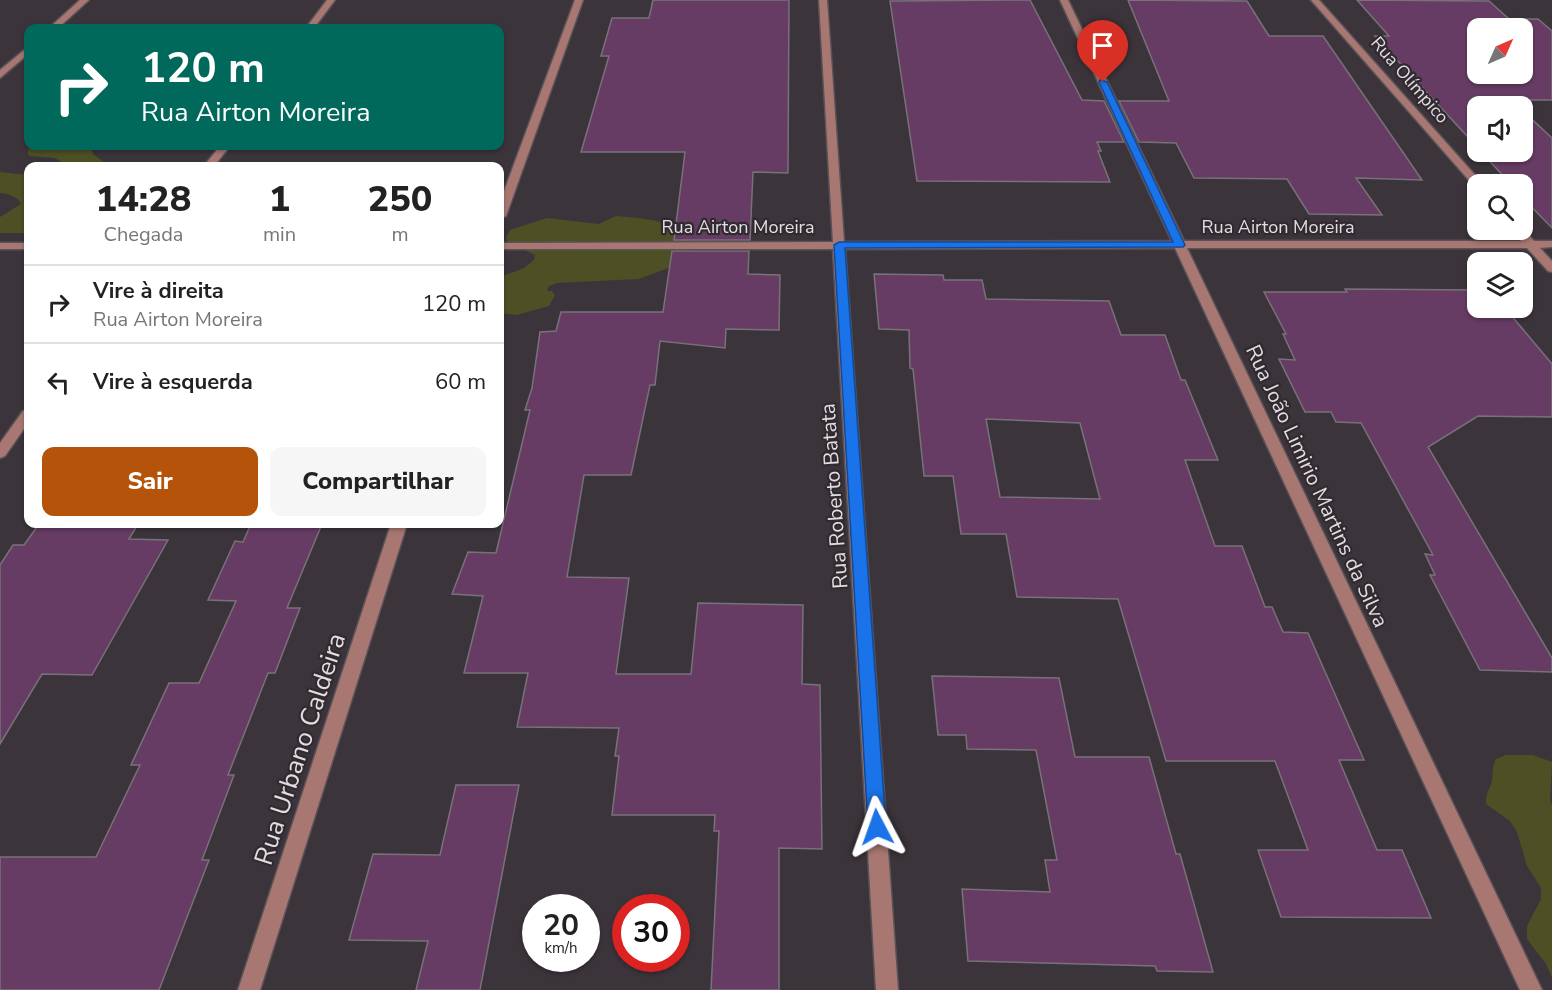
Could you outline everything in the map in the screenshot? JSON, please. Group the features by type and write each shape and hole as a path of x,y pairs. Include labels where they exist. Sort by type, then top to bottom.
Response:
{"street":[{"path":"58,24 85,0"},
{"path":"313,24 331,0"},
{"path":"504,205 579,0"},
{"name":"Rua Roberto Batata","path":"823,0 887,990"},
{"name":"Rua João Limirio Martins da Silva","path":"1064,0 1531,990"},
{"name":"Rua Olímpico","path":"1315,0 1469,174"},
{"path":"0,75 24,54"},
{"path":"212,162 222,150"},
{"path":"1527,240 1552,268"},
{"name":"Rua Airton Moreira","path":"504,246 1552,244"},
{"path":"0,246 24,246"},
{"path":"0,453 24,420"},
{"name":"Rua Urbano Caldeira","path":"249,990 398,528"}],"green space":[{"path":"28,150 92,150 93,154 104,162 61,162 55,158 28,154"},
{"path":"0,172 24,175 24,233 0,233 0,217 21,204 18,199 0,193"},
{"path":"616,216 664,223 683,235 692,259 639,279 557,283 549,286 547,291 552,291 555,295 549,306 517,315 504,313 504,276 524,268 534,260 535,255 508,242 506,238 510,230 547,218 599,224"},
{"path":"1506,755 1533,755 1552,762 1550,800 1552,805 1552,977 1546,964 1527,939 1527,926 1541,899 1541,888 1527,866 1517,832 1510,821 1486,804 1494,762"}],"building":[{"path":"653,0 789,0 788,173 753,172 750,240 674,240 685,152 581,152 609,56 601,56 612,18 649,18"},
{"path":"1030,0 1082,100 1104,101 1124,142 1097,142 1101,151 1098,151 1110,182 917,181 890,1"},
{"path":"1128,0 1247,1 1269,36 1323,36 1422,180 1356,178 1382,215 1309,214 1287,179 1194,178 1176,143 1139,142 1119,101 1169,101"},
{"path":"1357,0 1489,1 1508,18 1467,18 1467,84 1533,84 1533,19 1538,19 1552,31 1552,100 1533,100 1533,96 1467,96 1467,136 1375,36 1389,36"},
{"path":"1533,120 1552,138 1552,228 1533,208 1533,174 1502,174 1490,162 1533,162"},
{"path":"672,251 749,251 748,274 780,275 779,330 726,329 725,348 660,341 655,385 650,385 631,475 584,475 567,577 629,578 616,674 691,674 698,603 803,605 802,684 820,685 822,849 779,848 779,990 711,990 719,831 714,831 715,815 612,815 619,756 615,756 619,728 517,727 528,673 464,673 483,596 452,594 468,552 496,553 502,528 504,528 504,519 530,410 525,410 532,388 540,332 556,331 561,312 663,312"},
{"path":"874,274 943,275 944,280 982,280 986,299 1109,301 1121,335 1165,335 1181,380 1185,380 1218,460 1185,460 1215,546 1242,546 1265,607 1272,607 1283,632 1308,633 1364,760 1339,760 1377,850 1402,850 1431,918 1281,917 1258,850 1308,850 1275,761 1166,761 1118,599 1017,597 1006,534 961,534 953,476 924,476 913,369 910,368 909,330 879,329","holes":["986,419 1080,423 1100,499 1000,497"]},
{"path":"1345,289 1467,290 1467,318 1513,318 1552,364 1552,417 1478,416 1428,447 1552,658 1552,672 1480,670 1430,575 1435,575 1425,554 1433,555 1361,423 1336,422 1331,412 1305,412 1279,359 1295,360 1283,334 1286,334 1264,292 1347,292"},
{"path":"36,528 136,528 129,539 168,540 92,675 42,674 0,744 0,565 13,545 24,545"},
{"path":"249,528 320,528 287,608 300,608 275,673 268,673 228,775 234,775 202,860 209,860 159,990 0,990 0,857 96,857 140,765 131,765 169,683 199,683 236,601 208,600 235,541 243,542"},
{"path":"932,676 1059,678 1075,757 1149,757 1176,854 1180,854 1213,972 1157,971 1155,966 968,961 962,889 1050,892 1045,860 1057,860 1036,750 967,749 966,735 938,735"},
{"path":"456,785 519,785 480,990 416,990 428,941 349,940 373,854 440,855"}],"route":[{"path":"877,827 839,245 1180,245 1103,82"}]}
